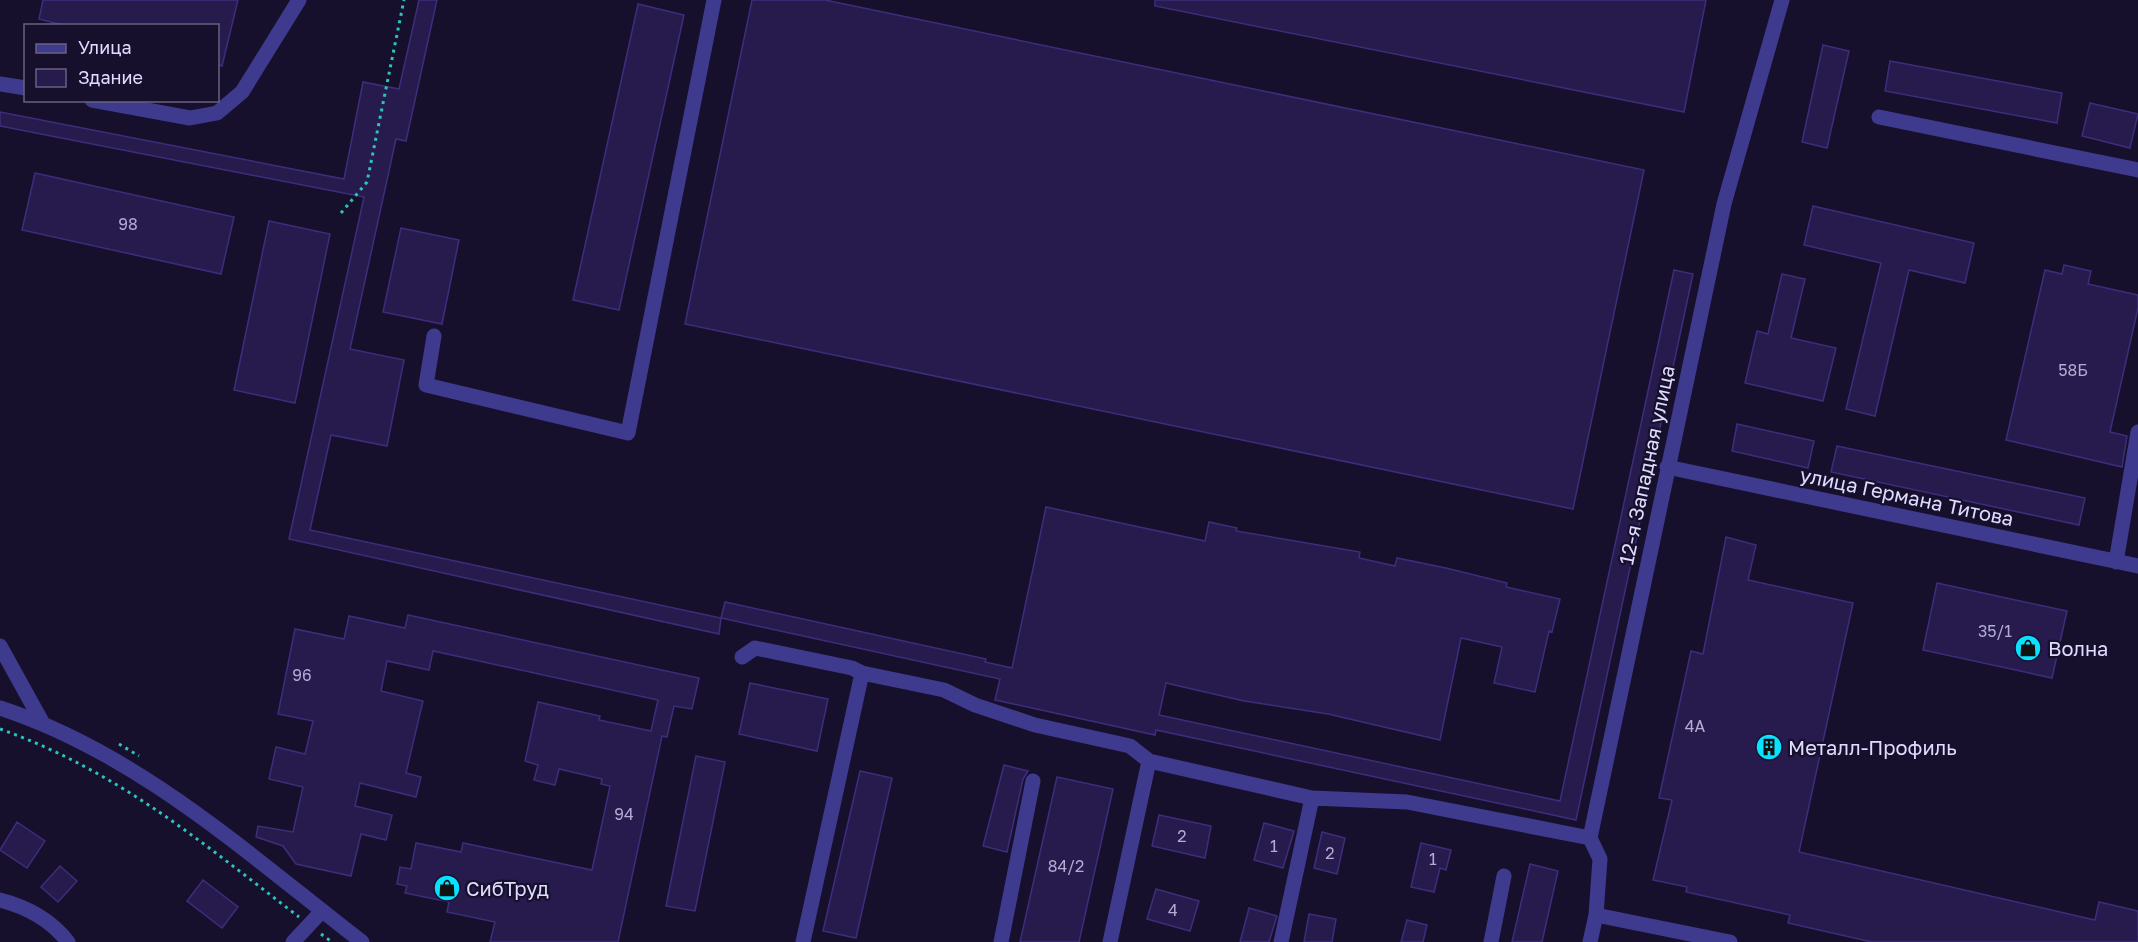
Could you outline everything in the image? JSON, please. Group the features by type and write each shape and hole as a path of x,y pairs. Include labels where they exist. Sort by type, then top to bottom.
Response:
{"street":[{"path":"103,102 190,118 217,113 242,92 298,0"},
{"path":"434,336 426,385 628,433 714,0"},
{"name":"12-я Западная улица","path":"1590,838 1724,204 1782,0"},
{"path":"0,84 24,88"},
{"path":"1879,117 2138,170"},
{"path":"2116,562 2138,432"},
{"name":"улица Германа Титова","path":"1667,467 2138,566"},
{"path":"0,646 42,722"},
{"path":"742,657 755,648 852,668 862,674 944,690 975,705 1035,725 1130,746 1149,761 1312,798 1407,802 1590,838 1600,860 1596,915 1590,942"},
{"path":"803,942 862,674"},
{"path":"0,708 42,722 118,762 199,815 362,942"},
{"path":"1110,942 1149,761"},
{"path":"1002,942 1033,781"},
{"path":"1281,942 1312,798"},
{"path":"1491,942 1504,876"},
{"path":"0,900 25,907 61,933 68,942"},
{"path":"293,942 322,911"},
{"path":"1596,915 1730,942"}],"path":[{"path":"341,213 367,182 405,0"},
{"path":"0,729 45,745 108,777 152,805 332,942"}],"building":[{"path":"43,0 238,0 222,66 219,65 219,24 58,24 39,19"},
{"path":"419,0 437,0 406,141 396,139 350,349 404,360 387,446 331,435 310,530 721,618 719,634 289,539 364,197 0,126 0,112 344,179 363,82 399,89"},
{"path":"752,0 825,0 1644,170 1573,509 685,324"},
{"path":"1155,0 1706,0 1684,112 1155,6"},
{"path":"638,4 684,15 619,310 573,300"},
{"path":"1823,45 1849,51 1827,148 1802,142"},
{"path":"1890,61 2062,93 2057,123 1885,91"},
{"path":"2090,103 2138,114 2130,148 2082,136"},
{"path":"35,173 234,217 221,274 22,230"},
{"path":"1813,206 1974,243 1965,283 1909,270 1875,416 1846,409 1881,263 1804,245"},
{"path":"269,221 330,234 295,403 234,390"},
{"path":"401,228 459,240 442,324 383,312"},
{"path":"2064,265 2091,271 2088,284 2138,295 2138,308 2110,432 2127,436 2122,467 2006,440 2045,270 2062,274"},
{"path":"1674,270 1693,274 1576,820 1156,730 1155,735 995,700 1000,679 721,618 725,602 986,659 985,662 1012,668 1046,507 1205,541 1209,522 1237,528 1236,531 1360,552 1359,558 1395,566 1397,558 1446,568 1507,583 1506,587 1560,599 1552,632 1549,631 1535,692 1494,683 1502,647 1461,638 1440,740 1328,714 1244,701 1166,683 1159,715 1560,801"},
{"path":"1782,274 1805,279 1791,338 1836,348 1823,401 1745,383 1757,331 1768,334"},
{"path":"1737,424 1814,441 1808,468 1732,451"},
{"path":"1837,446 2085,498 2079,525 1831,472"},
{"path":"1726,537 1756,545 1748,580 1853,603 1799,852 2095,920 2099,902 2138,911 2138,942 1872,942 1788,923 1790,915 1686,892 1687,887 1653,880 1672,800 1659,798 1691,651 1703,654"},
{"path":"1937,583 2067,611 2052,678 1923,650"},
{"path":"408,615 699,678 692,709 674,706 667,737 662,736 618,942 490,942 495,922 447,912 449,902 405,893 407,886 397,884 400,867 411,869 416,843 461,852 463,843 592,870 610,786 601,784 602,779 559,769 555,785 534,780 538,765 525,761 538,702 600,716 599,720 651,731 658,700 433,651 429,670 387,661 381,691 423,701 406,773 421,777 416,797 360,783 355,806 392,815 386,840 361,834 351,876 296,864 283,846 256,837 258,826 293,832 303,787 269,779 276,747 305,754 313,721 278,714 295,629 344,639 349,616 405,628"},
{"path":"750,683 828,699 817,751 739,734"},
{"path":"696,756 725,762 695,911 666,906"},
{"path":"1004,765 1028,771 1023,779 1007,852 983,846"},
{"path":"860,771 892,778 856,938 823,931"},
{"path":"1057,777 1113,789 1079,942 1020,942"},
{"path":"1159,815 1211,826 1205,858 1152,846"},
{"path":"17,822 45,841 27,868 0,850"},
{"path":"1264,823 1294,831 1283,868 1254,860"},
{"path":"1322,832 1345,838 1337,874 1314,868"},
{"path":"1421,843 1451,850 1446,870 1440,868 1434,892 1411,887"},
{"path":"1530,864 1558,871 1542,942 1512,942"},
{"path":"60,866 77,881 58,902 41,887"},
{"path":"203,880 238,907 222,928 187,901"},
{"path":"1156,889 1199,901 1190,931 1147,919"},
{"path":"1249,908 1277,916 1269,942 1240,942"},
{"path":"1309,914 1336,919 1332,942 1304,942"},
{"path":"1407,920 1427,925 1423,942 1401,942"}],"place":[{"name":"Волна","path":"2028,648"},
{"name":"Металл-Профиль","path":"1769,747"},
{"name":"СибТруд","path":"447,888"}]}
